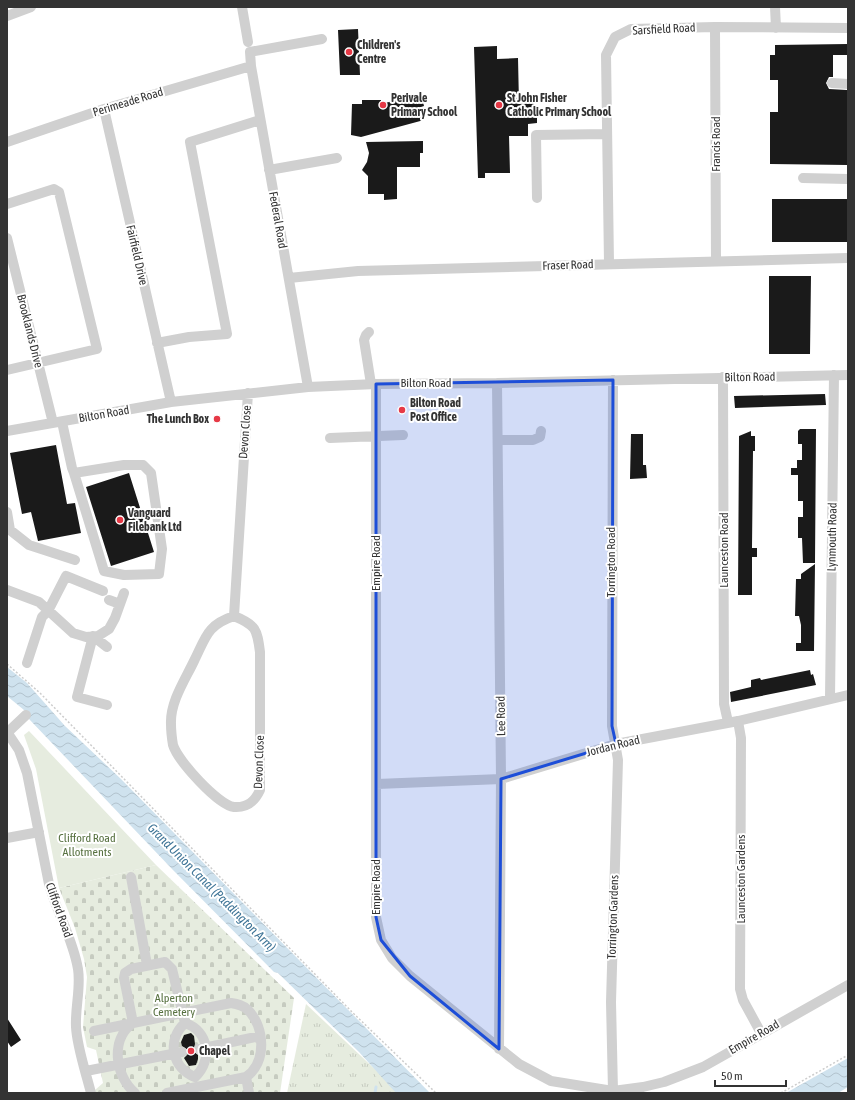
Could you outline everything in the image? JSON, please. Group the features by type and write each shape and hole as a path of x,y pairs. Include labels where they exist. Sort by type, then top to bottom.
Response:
{"street":[{"path":"7,16 31,7"},
{"name":"Federal Road","path":"242,7 260,120 308,387"},
{"path":"775,7 776,28"},
{"name":"Francis Road","path":"716,27 716,261"},
{"name":"Sarsfield Road","path":"609,263 606,55 616,37 631,28 848,28"},
{"path":"249,47 322,39"},
{"name":"Perimeade Road","path":"7,142 104,109 251,66"},
{"path":"832,83 848,84"},
{"name":"Fairfield Drive","path":"104,109 171,402"},
{"path":"158,343 189,337 227,334 190,142 260,120"},
{"path":"537,198 536,135 607,134"},
{"path":"269,170 337,158"},
{"path":"802,178 848,179"},
{"path":"7,204 54,189 59,192 97,349 7,370"},
{"name":"Brooklands Drive","path":"7,238 38,363 104,571 124,575 158,574 162,549 151,473 143,465 124,465 74,474"},
{"name":"Fraser Road","path":"289,278 358,271 609,263 848,258"},
{"name":"Empire Road","path":"369,332 364,340 374,384 376,437 376,917 381,940 392,958 410,976 519,1064 551,1080 613,1091 643,1087 685,1075 848,984"},
{"name":"Lynmouth Road","path":"830,698 834,375"},
{"name":"Bilton Road","path":"7,431 171,402 308,387 374,384 497,383 848,375"},
{"name":"Launceston Road","path":"723,377 724,704 733,722"},
{"name":"Torrington Road","path":"613,380 612,718 616,744"},
{"name":"Lee Road","path":"497,383 501,778 499,1049"},
{"name":"Devon Close","path":"234,616 248,393"},
{"path":"498,440 533,440 540,437 541,431"},
{"path":"330,438 403,435"},
{"path":"7,512 10,530 29,545 75,560"},
{"path":"27,663 42,617 48,611 66,576 103,591"},
{"path":"7,590 39,602 73,633 86,637 98,636 109,629 115,618 124,593"},
{"path":"109,600 120,604"},
{"name":"Devon Close","path":"234,616 248,622 257,633 260,652 260,790 255,800 245,806 233,807 223,802 184,764 173,746 171,722 176,700 210,628 221,620 234,616"},
{"path":"93,636 107,647"},
{"path":"93,636 77,697 107,705"},
{"name":"Jordan Road","path":"376,784 501,778 616,744 733,722 848,695"},
{"path":"7,732 26,715"},
{"name":"Launceston Gardens","path":"733,722 741,738 740,989 743,1000 761,1033"},
{"name":"Clifford Road","path":"7,732 19,750 27,772 38,832 54,903 70,941 78,968 80,980 76,1027 91,1093"},
{"name":"Torrington Gardens","path":"613,1091 611,1002 618,760 616,744"},
{"path":"7,838 38,832"},
{"path":"131,877 147,965"},
{"path":"133,1023 124,978 125,973 131,969 165,962 169,964 172,969 185,1023"},
{"path":"94,1031 231,1003 241,1005 248,1010 255,1021 260,1036 261,1052 253,1072 246,1077 196,1085 167,1093"},
{"path":"133,1023 124,1030 119,1040 119,1064 122,1078 128,1087 135,1093"},
{"path":"185,1023 194,1026 202,1036 206,1061 196,1085"},
{"path":"185,1023 177,1030 174,1041 178,1052 179,1066 196,1085"},
{"path":"203,1048 260,1036"},
{"path":"86,1071 178,1052"},
{"path":"246,1077 249,1093"}],"path":[{"path":"7,664 40,693 352,1012 436,1093"},
{"path":"781,1093 848,1055"}],"highlighted area":[{"path":"613,380 612,726 616,744 501,779 499,1049 410,976 381,940 376,917 376,384"}],"green space":[{"name":"Clifford Road Allotments","path":"29,731 156,865 59,888 36,769 24,735"},
{"name":"Alperton Cemetery","path":"156,865 294,998 280,1093 96,1093 95,1090 103,1083 96,1050 87,1047 83,1027 87,977 84,959 75,928 59,888"},
{"path":"306,1004 400,1093 287,1093"},
{"path":"372,1068 400,1093 384,1093"}],"water":[{"name":"Grand Union Canal (Paddington Arm)","path":"7,667 27,683 65,726 121,779 430,1093 396,1093 359,1052 278,973 274,972 173,870 29,719 24,710 7,696"},
{"path":"848,1058 848,1087 838,1093 786,1093"}],"building":[{"name":"Children's Centre","path":"358,29 360,75 340,75 338,30"},
{"path":"848,44 848,55 833,55 833,77 829,77 826,83 829,89 847,90 847,165 770,164 770,112 778,112 778,80 770,80 770,55 775,55 775,45"},
{"path":"497,46 497,59 518,58 519,104 534,103 534,114 537,114 537,123 528,124 528,136 509,136 510,173 485,173 485,178 478,178 474,47"},
{"path":"421,94 424,106 421,107 424,120 361,137 351,135 352,104 362,104 362,100 381,100 381,104"},
{"path":"423,141 423,153 420,153 420,167 397,167 397,199 384,200 384,194 368,194 368,176 362,170 367,162 369,153 366,142"},
{"path":"772,199 847,199 847,242 772,242"},
{"path":"769,276 811,276 810,354 769,354"},
{"path":"825,394 826,405 735,408 734,396"},
{"path":"800,429 816,429 815,563 803,563 802,538 798,538 798,517 803,517 803,501 798,501 798,475 791,475 791,468 797,468 797,460 802,460 802,444 798,444 798,431"},
{"path":"751,431 751,436 755,436 755,451 753,451 752,548 757,548 757,557 752,557 752,595 738,595 739,436"},
{"path":"631,434 643,434 643,465 646,465 647,478 630,479"},
{"path":"56,445 67,504 75,503 81,533 38,541 31,512 22,514 10,453"},
{"name":"Vanguard Filebank Ltd","path":"129,473 154,552 111,566 86,487"},
{"path":"815,564 814,651 796,651 796,643 801,643 801,625 799,616 795,616 796,579 801,579 801,574"},
{"path":"810,670 811,675 813,674 816,685 731,702 730,692 751,687 751,680 760,678 761,680"},
{"path":"7,1018 21,1040 11,1047 7,1041"},
{"name":"Chapel","path":"191,1033 194,1036 195,1044 193,1051 198,1055 198,1059 196,1065 189,1066 184,1058 188,1054 188,1050 182,1046 181,1042 184,1035"}],"waterway":[{"path":"375,1093 376,1087"}],"place":[{"name":"Children's Centre","path":"349,52"},
{"name":"Perivale Primary School","path":"383,105"},
{"name":"St John Fisher Catholic Primary School","path":"499,105"},
{"name":"Bilton Road Post Office","path":"402,410"},
{"name":"The Lunch Box","path":"217,419"},
{"name":"Vanguard Filebank Ltd","path":"120,520"},
{"name":"Chapel","path":"191,1051"}]}
